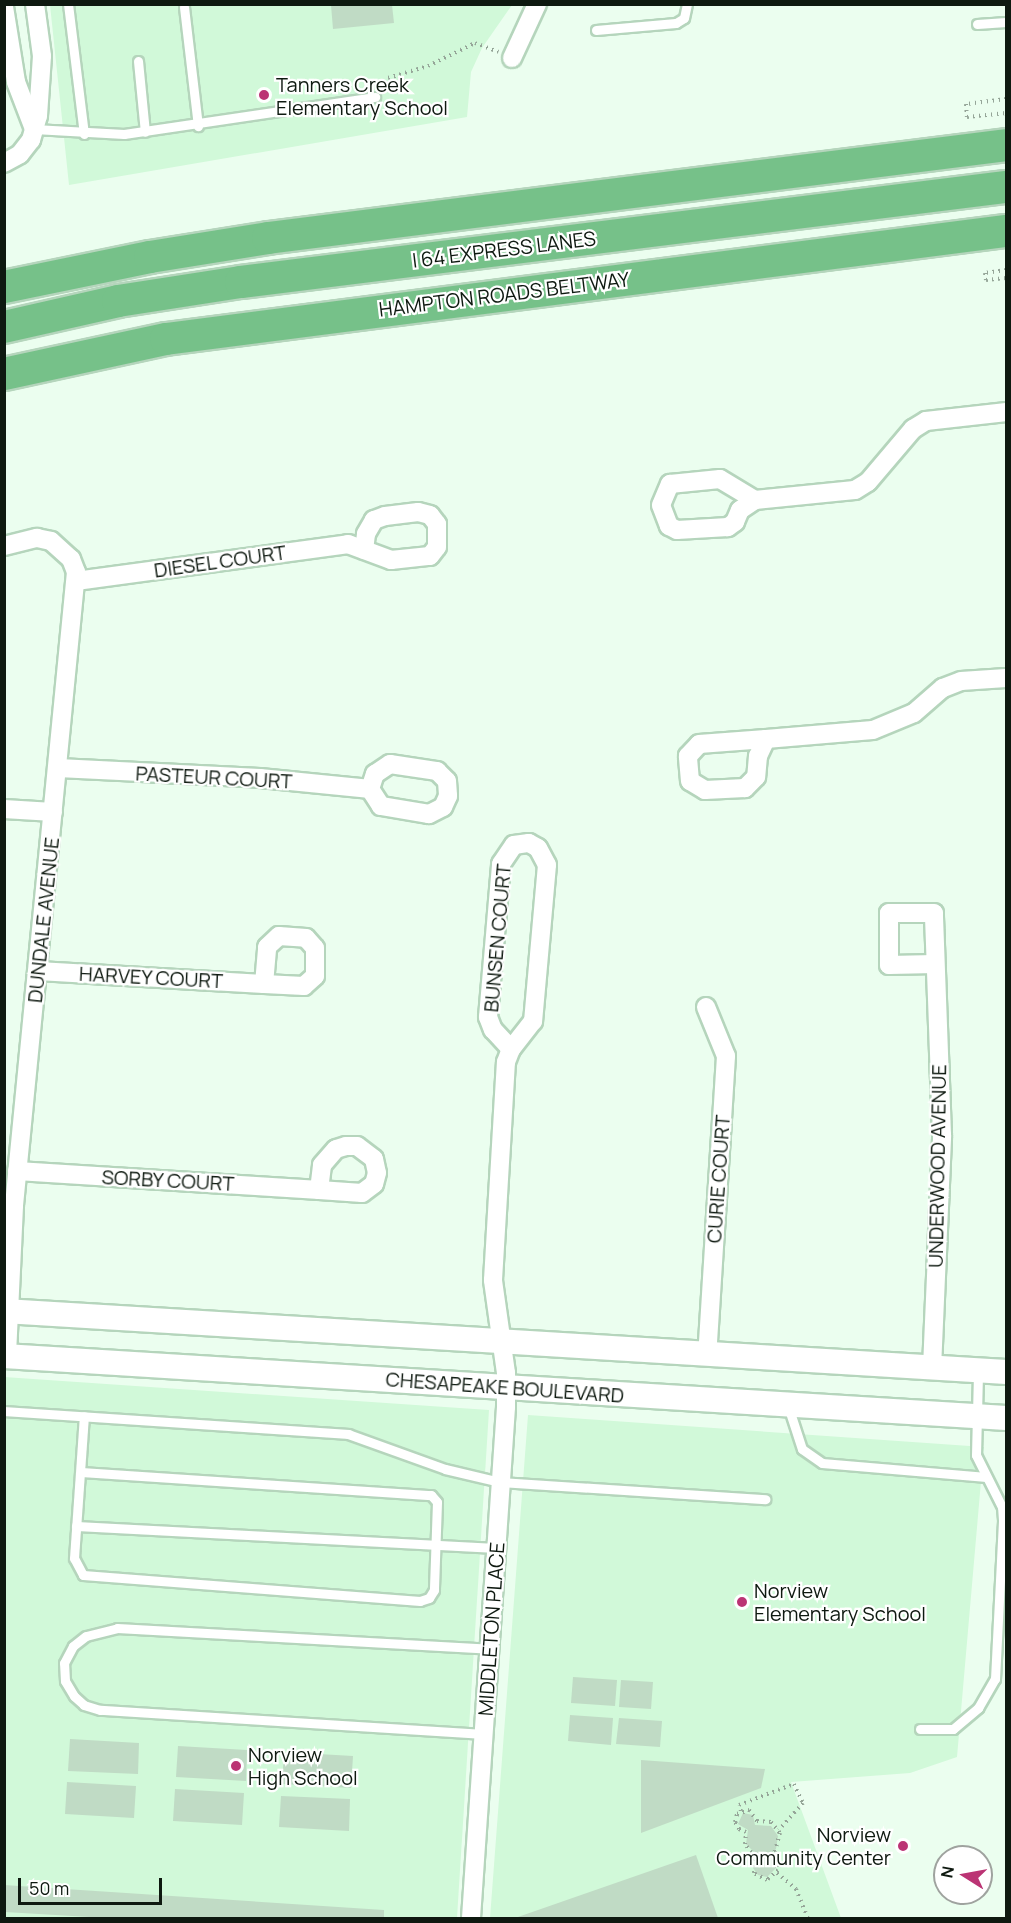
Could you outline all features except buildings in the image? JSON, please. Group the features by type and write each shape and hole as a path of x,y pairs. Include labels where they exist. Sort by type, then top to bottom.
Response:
{"highway":[{"path":"4,287 150,257 268,238 1006,146"},
{"name":"I 64 EXPRESS LANES","path":"4,327 118,301 241,282 1006,187"},
{"name":"HAMPTON ROADS BELTWAY","path":"4,374 166,339 259,325 1006,231"}],"main road":[{"path":"7,1311 1006,1372"},
{"name":"CHESAPEAKE BOULEVARD","path":"6,1356 1006,1418"}],"street":[{"path":"4,163 20,154 34,129 42,56 35,4"},
{"path":"512,58 537,4"},
{"path":"4,7 16,82 34,129"},
{"path":"755,500 720,479 678,481 664,491 661,505 663,517 677,530 728,526 747,504 755,500 855,490 868,482 913,429 926,421 1006,412"},
{"name":"DUNDALE AVENUE","path":"4,546 37,538 51,541 71,559 76,582 17,1171 6,1356"},
{"name":"DIESEL COURT","path":"76,582 348,544 364,550"},
{"path":"766,739 873,730 914,713 944,688 961,681 1006,678"},
{"name":"PASTEUR COURT","path":"58,768 260,778 370,789"},
{"path":"4,809 53,812"},
{"name":"BUNSEN COURT","path":"501,1340 493,1280 506,1062 511,1049 533,1022 548,865 538,848 528,843 514,845 501,864 488,1017 493,1030 511,1049"},
{"name":"UNDERWOOD AVENUE","path":"932,1368 942,1135 934,964"},
{"name":"HARVEY COURT","path":"38,970 264,984"},
{"name":"CURIE COURT","path":"706,1007 726,1056 707,1355"},
{"name":"SORBY COURT","path":"17,1171 319,1190"},
{"name":"MIDDLETON PLACE","path":"471,1918 506,1387 501,1340"}],"lane":[{"path":"68,4 84,134"},
{"path":"596,30 676,23 684,18 687,4"},
{"path":"184,7 198,126"},
{"path":"977,24 1006,22"},
{"path":"138,61 145,132"},
{"path":"34,129 84,134 145,132 198,126 375,97"},
{"path":"920,1729 953,1729 978,1708 995,1679 1004,1580 1002,1507 976,1455 978,1370"},
{"path":"787,1404 801,1449 822,1463 986,1477"},
{"path":"4,1411 348,1434 445,1469 500,1482 765,1499"},
{"path":"81,1472 416,1492 431,1495 437,1502 434,1590 429,1598 420,1601 97,1579 82,1575 77,1568 76,1526 84,1416"},
{"path":"76,1526 496,1548"},
{"path":"484,1734 100,1710 84,1705 74,1696 65,1681 64,1664 74,1646 86,1636 117,1628 489,1649"},
{"path":"995,1668 1006,1668"}],"path":[{"path":"375,97 388,78 429,66 475,43 512,58"},
{"path":"1006,99 966,104 967,117 1006,112"},
{"path":"1006,270 985,273 986,280 1006,278"},
{"path":"777,1873 767,1880 754,1874 755,1857 745,1844 746,1832 739,1829 735,1822 741,1811 739,1804 794,1784 803,1803 779,1830"},
{"path":"741,1811 749,1810 757,1821 771,1822 779,1830 781,1840 774,1854 777,1873 796,1889 808,1918"}],"shaded area":[{"name":"Tanners Creek Elementary School","path":"50,5 512,5 482,48 471,72 467,117 69,185"},
{"path":"331,5 392,5 394,23 333,29"},
{"name":"Norview High School","path":"4,1377 489,1410 457,1918 5,1918"},
{"name":"Norview Elementary School","path":"528,1415 984,1447 957,1757 910,1773 791,1782 841,1918 490,1918"},
{"path":"573,1677 617,1680 615,1706 571,1703"},
{"path":"621,1680 653,1682 651,1709 619,1707"},
{"path":"570,1715 613,1718 611,1745 568,1741"},
{"path":"619,1718 662,1721 660,1747 616,1744"},
{"path":"70,1739 139,1743 138,1774 68,1771"},
{"path":"178,1746 247,1750 246,1781 176,1777"},
{"path":"284,1752 353,1756 351,1788 282,1784"},
{"path":"641,1760 765,1769 761,1788 641,1833"},
{"path":"67,1782 136,1786 134,1818 65,1814"},
{"path":"175,1789 244,1793 242,1825 173,1821"},
{"path":"281,1796 350,1799 349,1831 279,1827"},
{"path":"743,1813 753,1815 755,1825 771,1826 778,1836 776,1849 769,1855 776,1868 767,1877 758,1875 753,1868 758,1856 746,1844 748,1830 738,1824"},
{"path":"696,1855 718,1918 515,1918"},
{"path":"4,1885 384,1910 384,1918 106,1918 5,1912"}],"place":[{"name":"Tanners Creek Elementary School","path":"264,95"},
{"name":"Norview Elementary School","path":"742,1602"},
{"name":"Norview High School","path":"236,1766"},
{"name":"Norview Community Center","path":"903,1846"}]}
